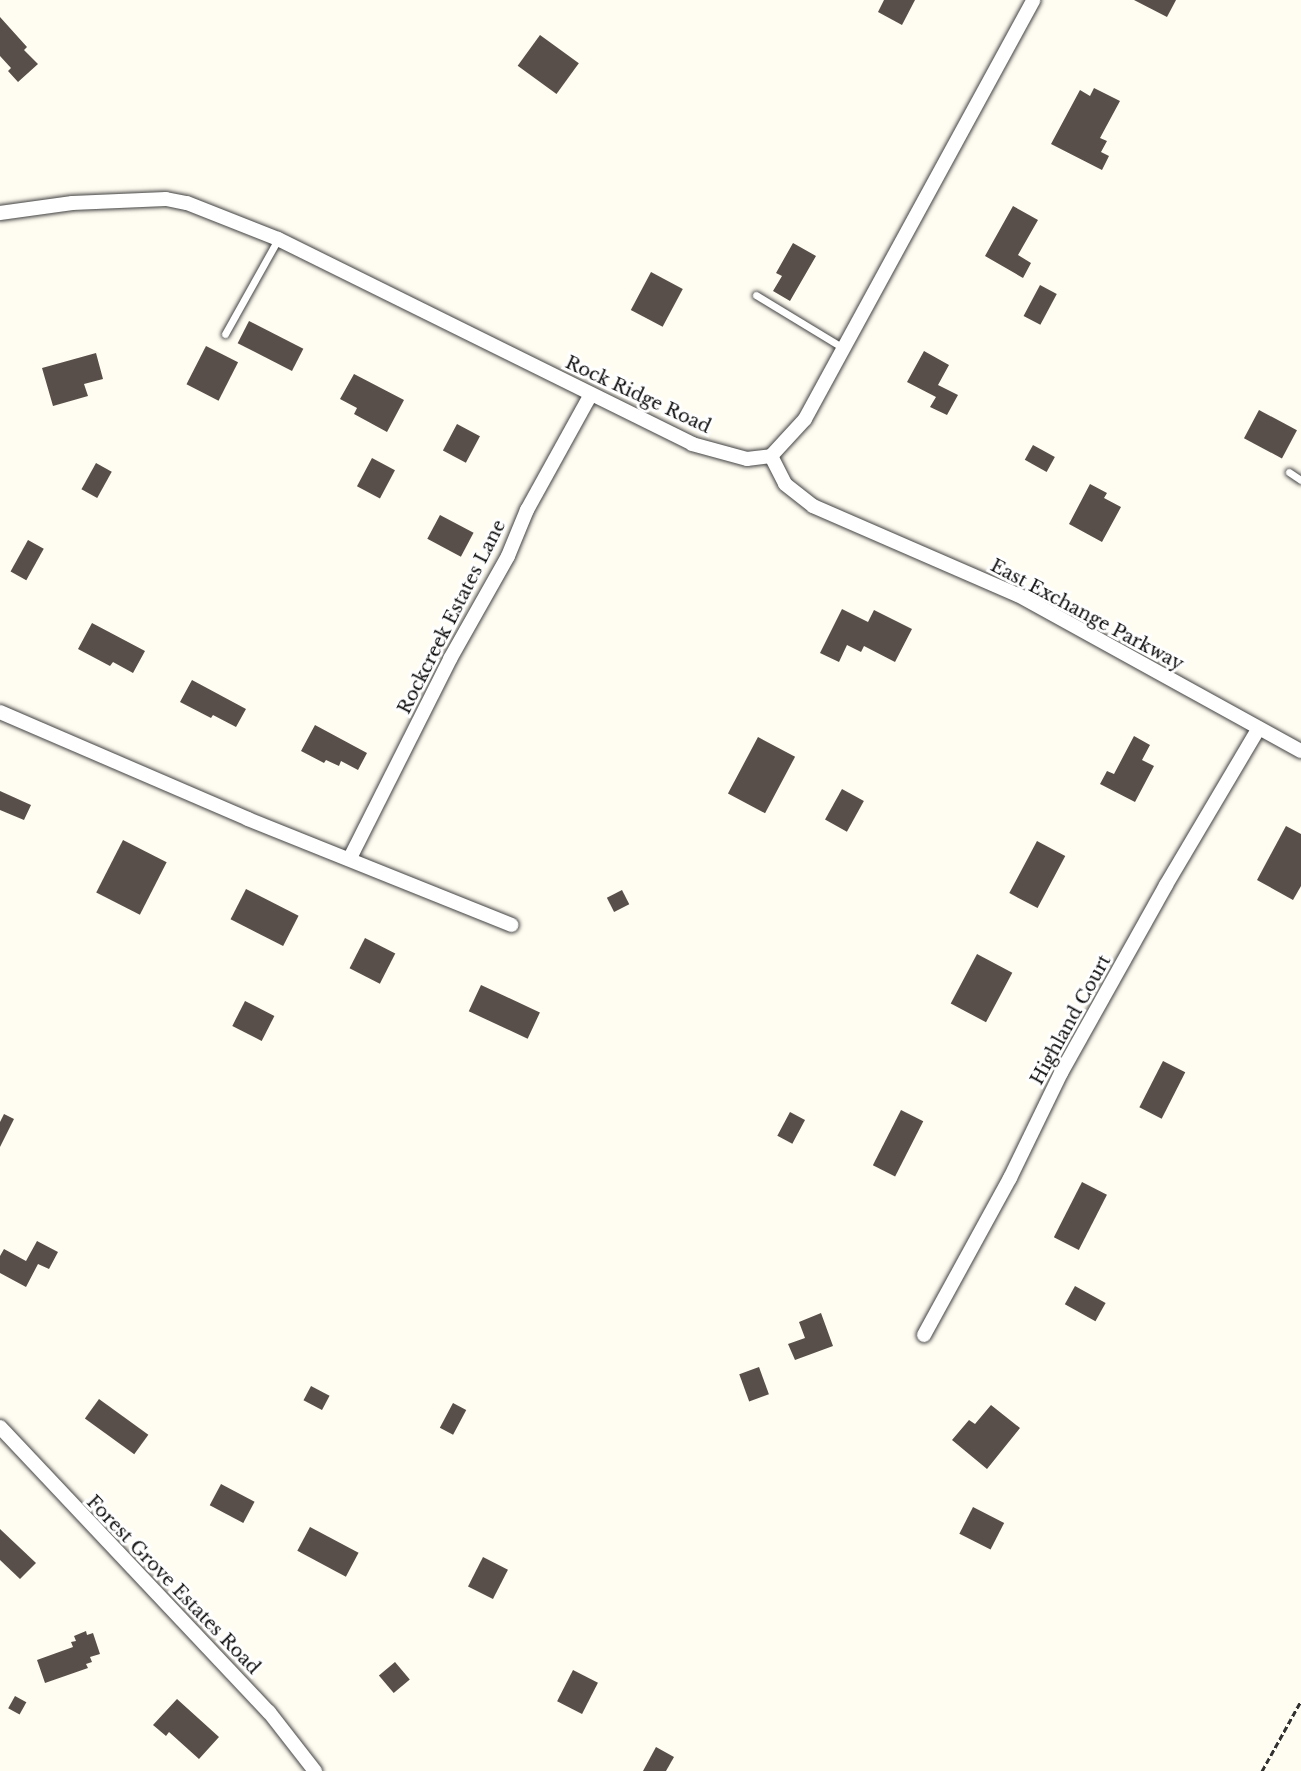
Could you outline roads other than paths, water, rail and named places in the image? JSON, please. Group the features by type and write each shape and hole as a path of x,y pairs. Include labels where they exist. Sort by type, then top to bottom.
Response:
{"street":[{"path":"771,456 805,419 1033,0"},
{"name":"Rock Ridge Road","path":"0,213 72,203 166,199 187,203 278,239 692,444 747,459 771,456"},
{"name":"Rockcreek Estates Lane","path":"350,858 450,658 508,556 526,510 591,394"},
{"name":"East Exchange Parkway","path":"771,456 785,484 813,506 1018,595 1301,751"},
{"path":"0,712 248,819 350,858 512,925"},
{"name":"Highland Court","path":"924,1335 1010,1178 1061,1073 1166,885 1259,728"},
{"name":"Forest Grove Estates Road","path":"0,1427 269,1712 315,1771"}],"lane":[{"path":"225,334 278,239"},
{"path":"756,294 843,348"},
{"path":"1289,472 1301,480"}]}
